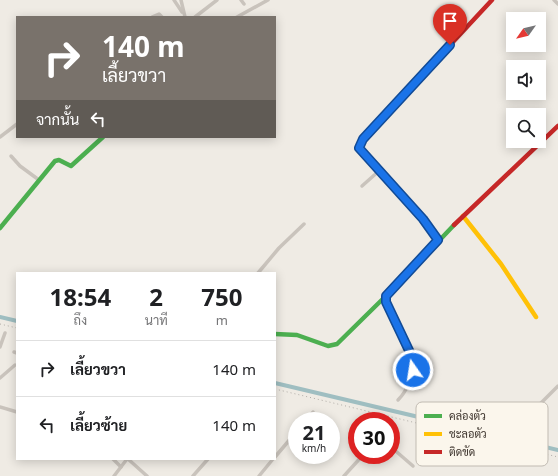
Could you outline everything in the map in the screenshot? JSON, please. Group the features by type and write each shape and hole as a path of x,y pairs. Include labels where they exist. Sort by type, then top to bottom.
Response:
{"street":[{"path":"174,0 184,16"},
{"path":"181,0 182,12"},
{"path":"196,16 217,0"},
{"path":"239,16 268,0"},
{"path":"438,240 423,219 362,152 359,148 360,143 492,0"},
{"path":"554,0 558,4"},
{"path":"0,137 16,125"},
{"path":"276,334 297,335 331,346 341,341 386,296 438,240 558,126"},
{"path":"0,228 30,193 39,180 58,160 68,166 73,165 102,138"},
{"path":"12,156 20,166 39,180"},
{"path":"362,186 380,170"},
{"path":"463,216 501,264 536,317"},
{"path":"259,272 279,248 304,224"},
{"path":"386,296 386,302 414,361 413,370 405,393 398,400"},
{"path":"0,348 5,333"},
{"path":"0,378 16,365"},
{"path":"542,402 558,386"},
{"path":"0,408 16,412"},
{"path":"276,456 288,442"},
{"path":"400,455 412,466"},
{"path":"114,460 121,467"},
{"path":"114,476 126,460"},
{"path":"128,460 147,476"},
{"path":"193,476 207,460"},
{"path":"259,476 272,460"},
{"path":"344,476 355,464"}],"waterway":[{"path":"0,317 16,321"},
{"path":"276,383 416,416"},
{"path":"548,448 558,450"}],"railway":[{"path":"0,324 16,328"},
{"path":"276,389 416,423"},
{"path":"548,455 558,457"}],"traffic: fast":[{"path":"0,228 55,161 59,160 71,166 102,138"},
{"path":"276,334 297,335 328,346 337,344 397,285 454,225"}],"traffic: slow":[{"path":"385,115 360,143 359,148 423,219 438,240"},
{"path":"463,216 501,264 536,317"}],"traffic: jam":[{"path":"385,115 492,0"},
{"path":"454,225 558,126"}],"route":[{"path":"413,370 414,361 400,328 386,302 386,296 438,240 423,219 359,148 363,139 450,45"}]}
